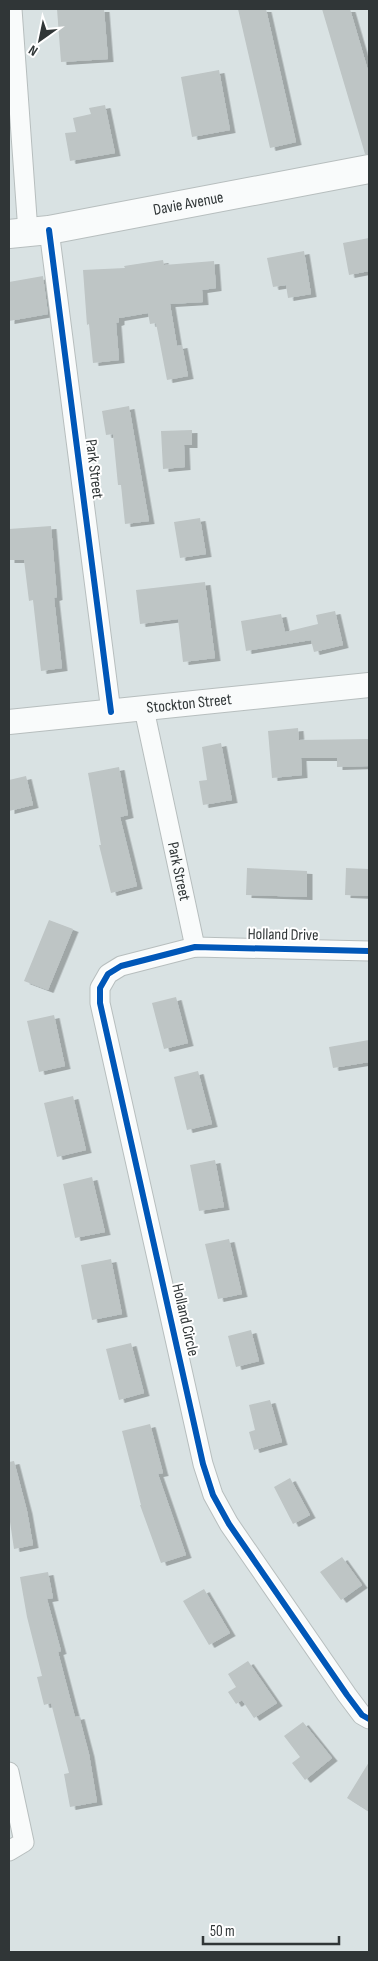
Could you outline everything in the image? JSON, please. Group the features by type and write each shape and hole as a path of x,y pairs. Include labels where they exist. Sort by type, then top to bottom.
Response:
{"main road":[{"name":"Davie Avenue","path":"28,232 369,169"}],"street":[{"name":"Park Street","path":"12,9 28,232 111,712"},
{"name":"Stockton Street","path":"9,722 144,710 369,685"},
{"name":"Park Street","path":"144,710 195,947"},
{"name":"Holland Drive","path":"195,947 369,951"},
{"name":"Holland Circle","path":"195,947 121,966 108,974 100,988 100,1003 201,1454 213,1495 229,1524 347,1695 362,1715 369,1719"},
{"path":"9,1772 24,1842 9,1851"}],"building":[{"path":"57,9 104,9 108,59 61,62"},
{"path":"238,9 266,9 296,142 270,148"},
{"path":"322,9 350,9 369,74 369,154 365,154"},
{"path":"219,70 230,130 192,137 181,77"},
{"path":"105,105 115,153 70,161 65,133 76,132 73,118 91,114 89,108"},
{"path":"369,238 369,271 349,275 343,243"},
{"path":"304,251 311,294 288,298 286,285 273,287 267,258"},
{"path":"163,260 164,265 214,261 216,288 202,290 203,302 170,304 177,346 182,345 188,376 167,380 156,323 150,324 148,313 119,318 119,322 116,323 119,360 93,363 89,324 87,325 83,270 125,268 124,266"},
{"path":"43,276 48,314 9,321 9,282"},
{"path":"129,406 149,521 125,524 121,485 118,485 113,434 106,435 102,411"},
{"path":"192,430 192,445 184,445 185,467 163,469 161,431"},
{"path":"200,518 206,554 180,558 174,522"},
{"path":"51,526 57,597 54,598 62,668 41,671 33,600 29,601 24,560 9,560 9,529"},
{"path":"205,582 215,658 183,662 178,619 140,624 136,590"},
{"path":"335,611 343,645 314,652 311,640 246,651 241,621 281,614 285,632 318,624 316,615"},
{"path":"298,728 299,740 369,739 369,766 337,767 337,758 301,758 302,775 272,778 268,731"},
{"path":"221,743 232,800 203,805 199,781 207,780 202,747"},
{"path":"119,767 128,815 120,817 137,886 111,893 99,845 101,845 88,773"},
{"path":"26,776 33,805 9,811 9,780"},
{"path":"247,868 307,871 307,897 246,895"},
{"path":"346,868 369,869 369,896 345,895"},
{"path":"49,920 73,929 48,990 24,981"},
{"path":"176,997 188,1043 164,1049 152,1003"},
{"path":"54,1015 65,1066 39,1072 27,1021"},
{"path":"369,1040 369,1062 333,1068 329,1047"},
{"path":"198,1071 212,1124 187,1130 174,1077"},
{"path":"73,1096 86,1150 57,1157 44,1103"},
{"path":"215,1160 224,1207 199,1211 190,1165"},
{"path":"92,1177 105,1232 75,1238 63,1184"},
{"path":"229,1239 242,1294 218,1299 205,1244"},
{"path":"111,1259 122,1314 92,1320 81,1265"},
{"path":"251,1330 259,1361 236,1367 228,1336"},
{"path":"131,1343 144,1393 119,1400 106,1349"},
{"path":"270,1400 282,1442 254,1450 249,1432 255,1430 249,1405"},
{"path":"150,1424 163,1473 158,1474 186,1555 161,1563 140,1505 122,1431"},
{"path":"14,1461 27,1511 33,1545 14,1549 9,1515 9,1462"},
{"path":"290,1478 310,1515 293,1524 274,1487"},
{"path":"342,1557 362,1585 341,1600 320,1572"},
{"path":"48,1572 53,1598 47,1599 61,1651 58,1652 75,1717 79,1716 89,1754 97,1802 70,1807 64,1774 69,1773 51,1703 44,1705 37,1677 42,1676 27,1617 20,1577"},
{"path":"204,1589 230,1633 209,1645 183,1601"},
{"path":"248,1661 277,1703 254,1718 242,1700 236,1704 228,1692 236,1687 228,1674"},
{"path":"303,1722 332,1758 305,1780 292,1763 300,1757 284,1736"},
{"path":"369,1762 369,1812 347,1798"}],"cycle path":[{"path":"49,230 111,712"},
{"path":"369,951 195,947 121,966 108,974 100,988 100,1003 203,1464 213,1495 229,1524 347,1695 362,1715 369,1719"}]}
